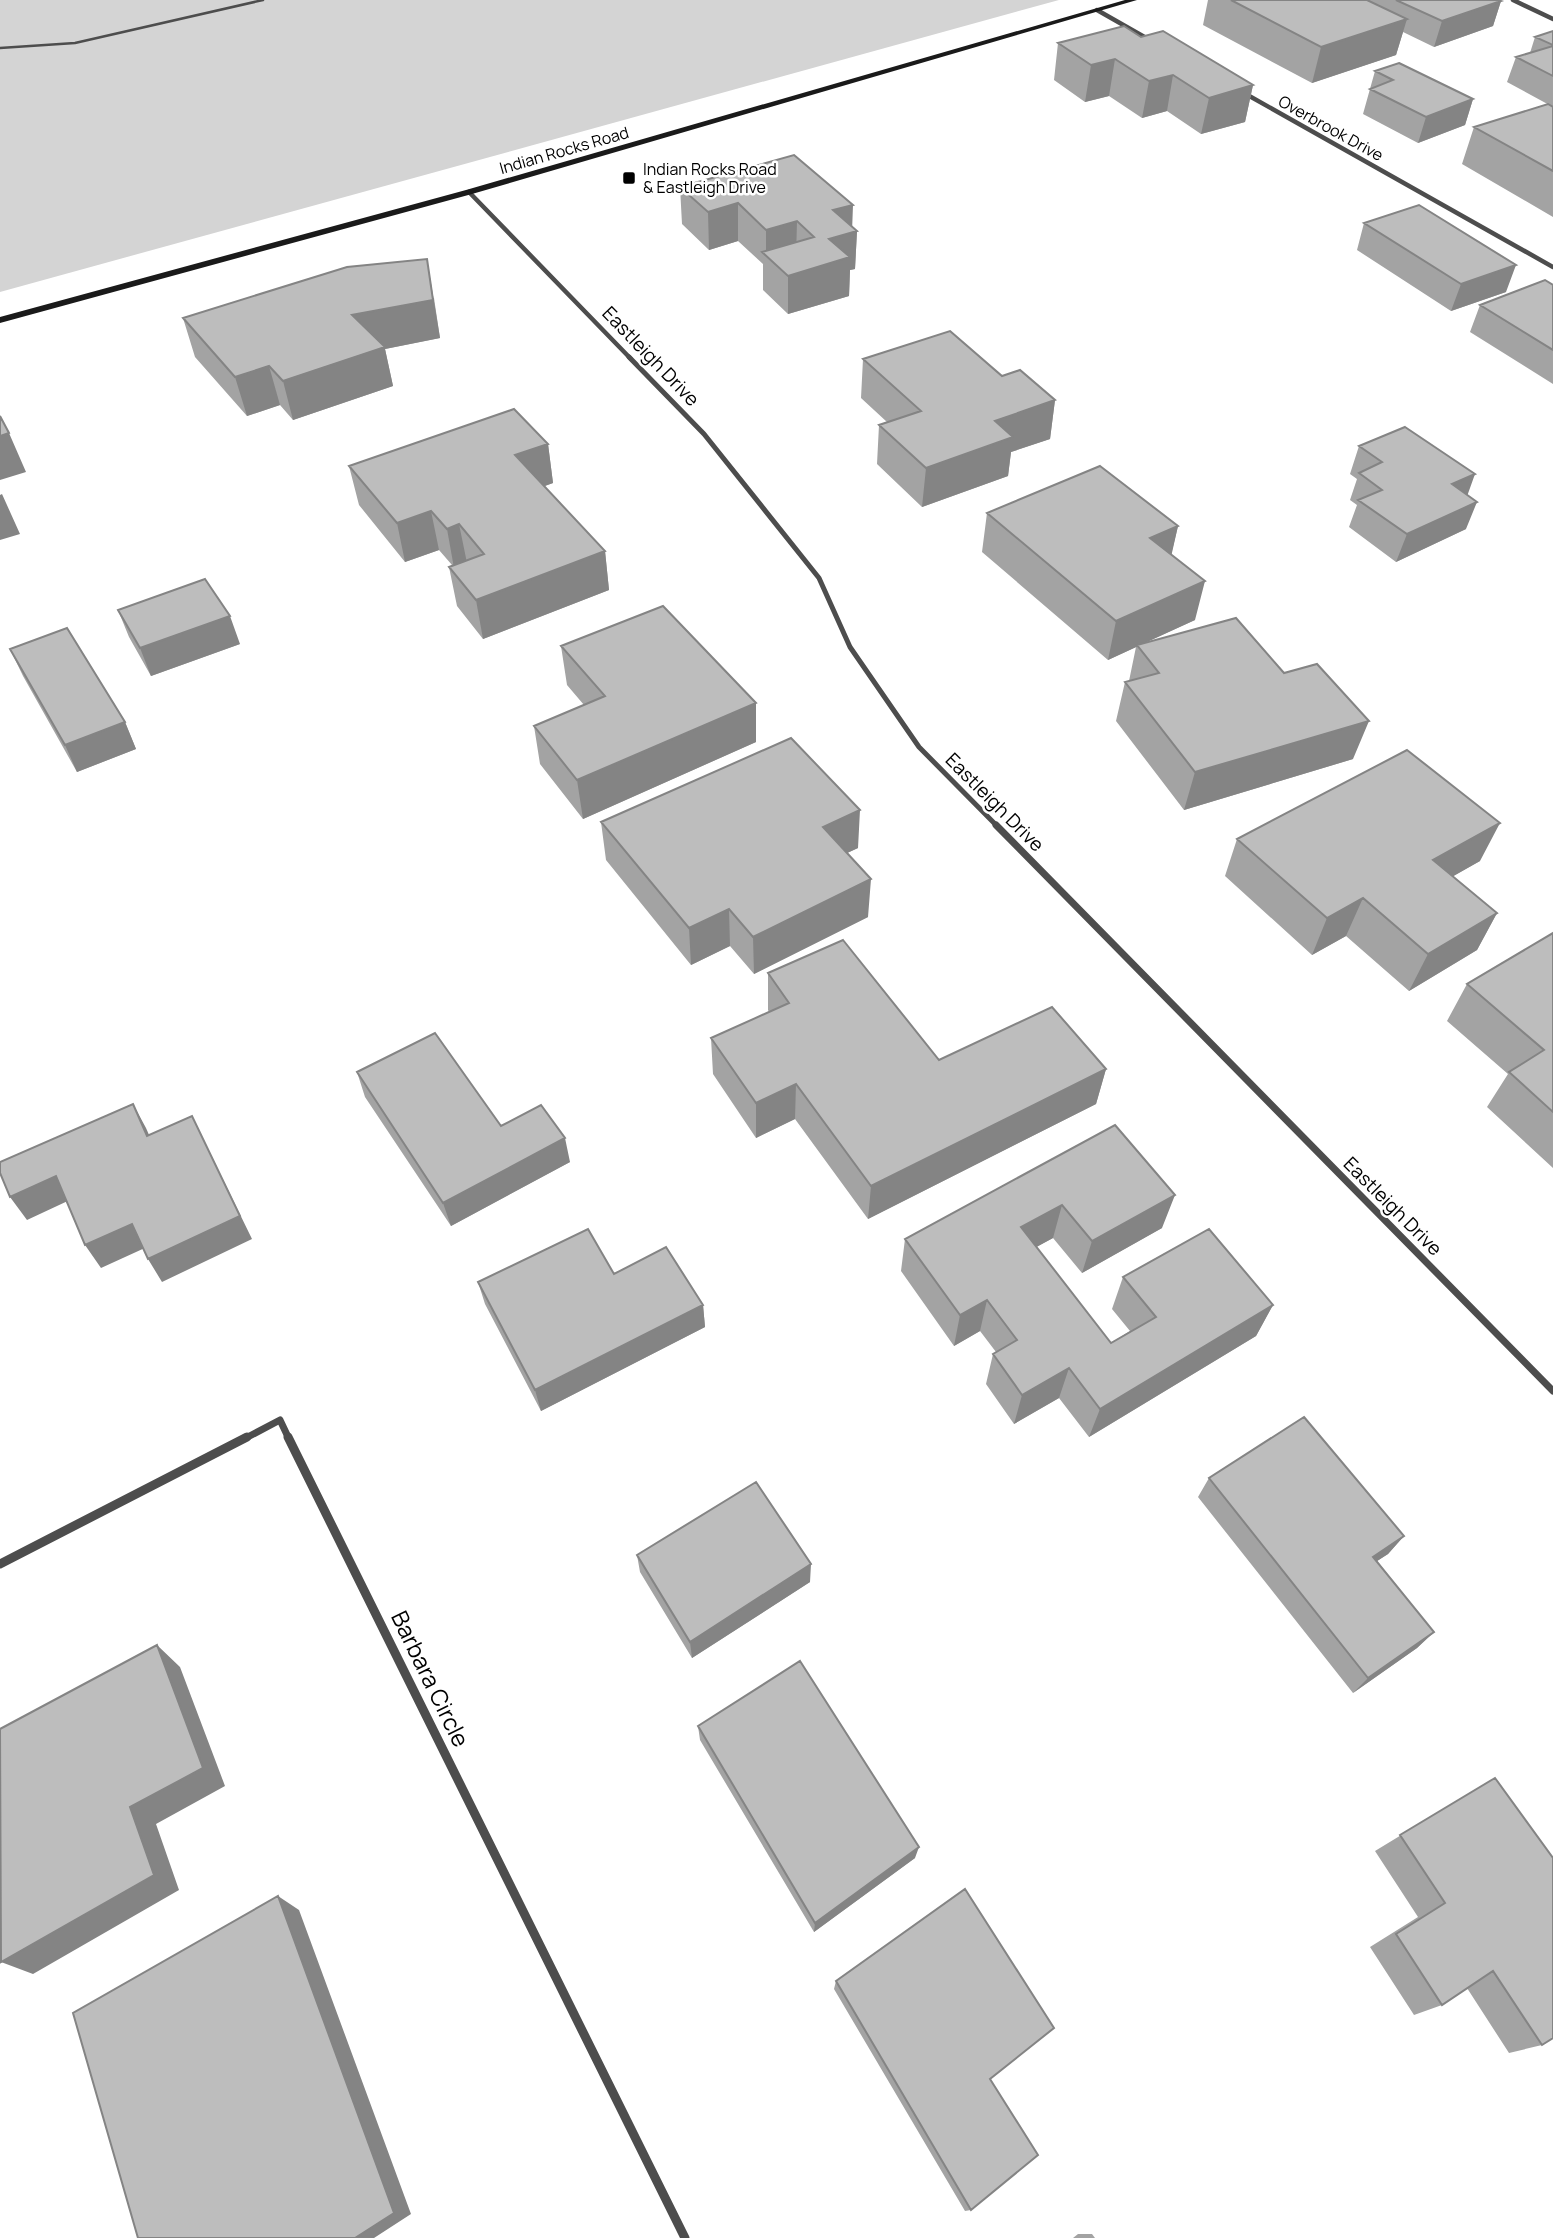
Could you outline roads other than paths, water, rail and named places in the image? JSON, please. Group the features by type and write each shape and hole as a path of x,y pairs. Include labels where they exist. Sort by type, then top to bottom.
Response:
{"street":[{"name":"Indian Rocks Road","path":"0,320 469,192 1133,0"},
{"path":"1513,0 1553,19"},
{"path":"1097,10 1157,44"},
{"name":"Overbrook Drive","path":"1241,91 1553,267"},
{"name":"Eastleigh Drive","path":"469,192 704,434 819,578 850,647 919,747 1553,1391"},
{"name":"Barbara Circle","path":"0,1564 281,1420 685,2238"}],"lane":[{"path":"0,48 89,40 263,0"}],"place":[{"name":"Indian Rocks Road & Eastleigh Drive","path":"629,178"}]}
